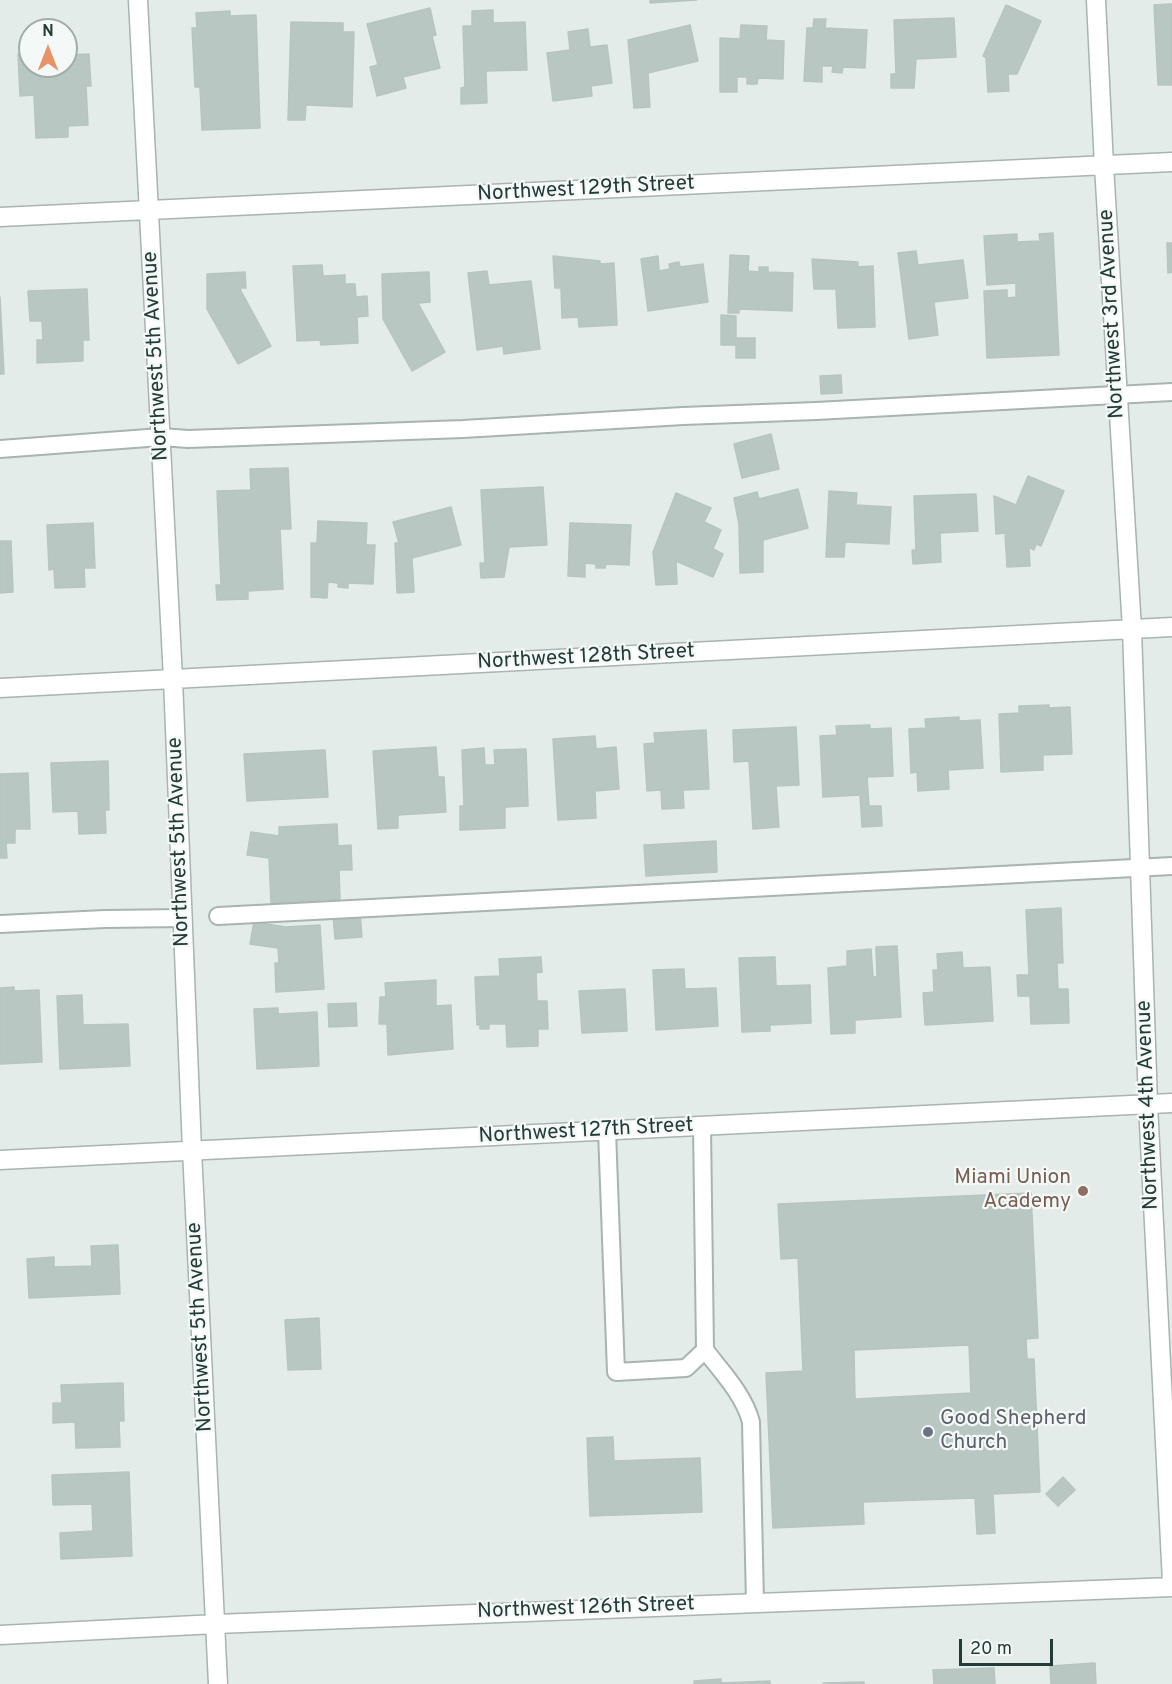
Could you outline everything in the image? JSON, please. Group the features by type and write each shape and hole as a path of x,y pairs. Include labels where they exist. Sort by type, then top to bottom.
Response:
{"street":[{"name":"Northwest 5th Avenue","path":"138,0 173,679 192,1150 218,1684"},
{"name":"Northwest 3rd Avenue","path":"1096,0 1132,629"},
{"name":"Northwest 129th Street","path":"0,217 1172,162"},
{"name":"Northwest 128th Street","path":"0,688 1172,627"},
{"name":"Northwest 4th Avenue","path":"1132,629 1148,1104 1166,1349 1172,1582"},
{"name":"Northwest 127th Street","path":"0,1160 1172,1103"},
{"name":"Northwest 126th Street","path":"0,1635 216,1624 1172,1587"}],"lane":[{"path":"0,449 161,437 188,439 463,429 1172,392"},
{"path":"218,916 1172,866"},
{"path":"0,924 183,918"},
{"path":"702,1126 705,1350 740,1396 748,1409 751,1422 755,1603"},
{"path":"607,1131 616,1372 686,1368 705,1350"}],"building":[{"path":"650,0 697,0 650,3"},
{"path":"1172,4 1172,85 1158,85 1154,5"},
{"path":"1006,5 1041,21 1017,74 1008,74 1009,91 988,92 986,58 983,56"},
{"path":"430,8 436,35 432,36 440,68 403,77 406,88 377,96 370,67 378,65 367,24"},
{"path":"493,10 493,23 525,22 527,70 486,71 487,103 461,104 461,88 465,87 463,26 472,26 472,11"},
{"path":"230,11 230,16 256,15 260,128 202,130 200,87 195,87 192,28 197,28 196,13"},
{"path":"954,18 956,57 916,59 914,88 891,88 891,74 896,74 894,20"},
{"path":"814,19 826,19 825,28 867,30 865,68 843,67 842,73 832,72 833,66 822,66 822,82 804,81 807,28 813,28"},
{"path":"291,22 343,23 343,32 354,32 352,107 306,105 305,120 288,120"},
{"path":"690,25 698,61 648,73 650,107 634,108 628,40"},
{"path":"741,25 767,26 766,40 784,41 783,79 758,78 757,84 747,84 747,77 737,77 737,92 720,92 720,38 740,39"},
{"path":"588,29 590,47 607,45 612,83 591,86 592,96 553,101 547,53 570,50 568,32"},
{"path":"78,54 89,54 91,86 86,86 88,125 68,126 68,137 36,138 34,95 20,96 19,78 78,78"},
{"path":"1053,233 1059,355 987,358 984,291 1007,290 1007,298 1016,297 1016,283 987,285 984,236 1017,234 1017,242 1040,241 1039,234"},
{"path":"1167,243 1172,243 1172,272 1168,273"},
{"path":"916,251 918,265 963,260 968,298 934,302 938,335 909,339 898,253"},
{"path":"730,255 749,256 748,271 759,272 759,267 768,267 768,272 793,273 792,311 739,309 739,313 728,313"},
{"path":"553,256 600,261 600,264 614,263 617,325 579,327 578,317 562,318 561,288 555,288"},
{"path":"658,256 659,271 670,269 669,264 679,262 680,267 703,264 708,302 648,311 641,259"},
{"path":"812,259 858,262 858,267 873,266 875,327 838,328 836,289 814,289"},
{"path":"322,265 323,276 345,275 345,284 355,284 356,297 367,296 368,316 357,317 358,343 321,345 320,340 297,341 293,266"},
{"path":"487,271 489,285 531,281 540,349 504,354 503,346 477,350 468,273"},
{"path":"245,272 246,288 240,288 241,291 271,346 238,364 207,309 207,274"},
{"path":"429,272 430,302 418,303 445,352 412,371 383,319 382,274"},
{"path":"87,289 89,340 83,340 83,361 37,363 37,340 43,340 42,321 30,321 28,291"},
{"path":"0,297 4,374 0,374"},
{"path":"721,315 736,316 736,338 755,338 755,358 736,358 736,345 721,345"},
{"path":"841,375 842,393 821,394 820,376"},
{"path":"771,434 779,469 742,478 734,444"},
{"path":"288,468 291,529 280,529 283,589 248,591 248,599 217,600 216,585 221,585 217,491 251,490 250,469"},
{"path":"1028,476 1064,491 1041,546 1036,544 1034,550 1029,547 1030,566 1007,567 1005,533 996,534 994,496 1016,505"},
{"path":"543,487 547,545 509,547 504,577 481,578 480,563 485,563 481,490"},
{"path":"798,489 808,528 763,540 763,572 740,573 739,525 734,498 757,492 759,499"},
{"path":"829,491 857,493 856,505 891,507 889,544 845,542 844,557 826,557"},
{"path":"676,493 711,508 704,522 721,530 713,549 723,554 713,577 676,561 677,584 656,585 653,552"},
{"path":"976,494 978,531 940,533 941,562 913,564 912,550 916,550 914,496"},
{"path":"451,507 461,545 412,558 414,592 397,593 395,543 399,543 393,522"},
{"path":"318,521 367,523 366,545 375,545 373,584 348,583 348,588 338,587 338,583 328,582 327,598 311,597 311,543 317,543"},
{"path":"93,523 95,568 84,568 85,587 55,588 54,569 49,570 47,525"},
{"path":"570,523 631,525 629,565 606,564 605,568 596,568 596,564 585,563 585,577 568,576"},
{"path":"0,541 11,541 13,592 0,593"},
{"path":"1049,705 1049,708 1070,707 1072,754 1043,755 1043,770 1001,772 999,714 1019,713 1019,706"},
{"path":"959,717 959,721 980,720 983,768 948,770 949,789 918,791 917,772 911,773 909,729 926,728 925,719"},
{"path":"870,725 870,729 891,728 893,776 867,777 869,806 881,806 882,826 862,827 860,795 823,797 820,736 837,735 836,726"},
{"path":"796,727 799,785 776,786 779,827 753,829 749,761 734,762 733,730"},
{"path":"706,730 709,789 683,790 684,808 662,809 661,790 647,791 644,744 655,743 654,733"},
{"path":"595,736 596,749 616,747 619,789 595,791 596,818 558,820 553,739"},
{"path":"436,747 438,777 444,777 446,812 398,815 398,828 378,829 373,751"},
{"path":"484,748 485,765 495,765 494,750 526,749 528,806 505,807 505,828 460,830 460,806 464,806 462,750"},
{"path":"325,750 328,797 247,801 244,754"},
{"path":"108,761 109,810 105,810 106,833 79,834 78,811 53,812 51,763"},
{"path":"28,773 30,829 15,829 15,843 6,843 7,858 0,858 0,774"},
{"path":"337,824 338,846 351,845 352,870 339,870 340,899 271,903 269,858 247,855 251,832 279,836 279,827"},
{"path":"716,841 717,872 646,876 644,845"},
{"path":"1061,908 1063,963 1057,963 1058,989 1068,989 1069,1023 1031,1024 1030,996 1018,996 1017,975 1029,975 1026,910"},
{"path":"360,913 362,937 335,939 333,915"},
{"path":"254,922 286,927 320,925 324,989 276,992 275,963 279,963 278,948 250,944"},
{"path":"897,946 901,1017 855,1020 855,1033 831,1034 828,968 847,966 847,951 871,949 873,977 877,977 876,947"},
{"path":"962,952 963,968 990,967 993,1021 925,1025 923,993 934,992 933,970 938,970 937,954"},
{"path":"541,957 542,972 536,973 537,1001 547,1001 548,1029 538,1029 538,1046 507,1047 506,1024 489,1024 489,1029 480,1029 480,1025 477,1025 475,977 500,976 499,959"},
{"path":"775,957 776,986 810,985 811,1023 770,1025 770,1031 742,1032 739,958"},
{"path":"684,969 685,989 716,988 718,1026 656,1030 653,970"},
{"path":"436,980 436,1006 451,1005 453,1049 388,1055 387,1024 379,1024 380,997 386,997 385,983"},
{"path":"14,987 14,991 39,990 42,1062 0,1064 0,988"},
{"path":"625,989 627,1031 582,1033 579,991"},
{"path":"82,995 83,1025 128,1024 130,1066 60,1069 57,996"},
{"path":"356,1003 357,1026 329,1027 328,1004"},
{"path":"278,1008 278,1014 317,1012 319,1066 257,1069 254,1009"},
{"path":"1031,1193 1038,1338 1026,1339 1027,1359 1034,1359 1040,1492 993,1494 995,1533 977,1534 975,1498 863,1502 864,1524 773,1528 766,1373 803,1371 798,1258 781,1259 778,1204","holes":["969,1345 971,1393 855,1399 854,1350"]},
{"path":"118,1245 120,1294 29,1298 27,1259 54,1257 54,1267 92,1266 91,1246"},
{"path":"319,1318 321,1369 288,1370 285,1320"},
{"path":"123,1383 124,1421 119,1421 120,1447 76,1448 75,1422 53,1423 53,1403 62,1403 61,1385"},
{"path":"613,1437 614,1461 700,1458 702,1512 590,1516 587,1438"},
{"path":"129,1472 132,1556 61,1559 60,1533 93,1531 92,1504 53,1505 52,1475"},
{"path":"1063,1477 1075,1490 1058,1506 1046,1494"},
{"path":"1095,1663 1096,1684 1051,1684 1050,1666"},
{"path":"994,1668 995,1684 934,1684 933,1670"},
{"path":"721,1679 721,1683 770,1681 770,1684 694,1684 694,1681"},
{"path":"864,1682 864,1684 823,1683"}],"place":[{"name":"Miami Union Academy","path":"1083,1191"},
{"name":"Good Shepherd Church","path":"928,1432"}]}
